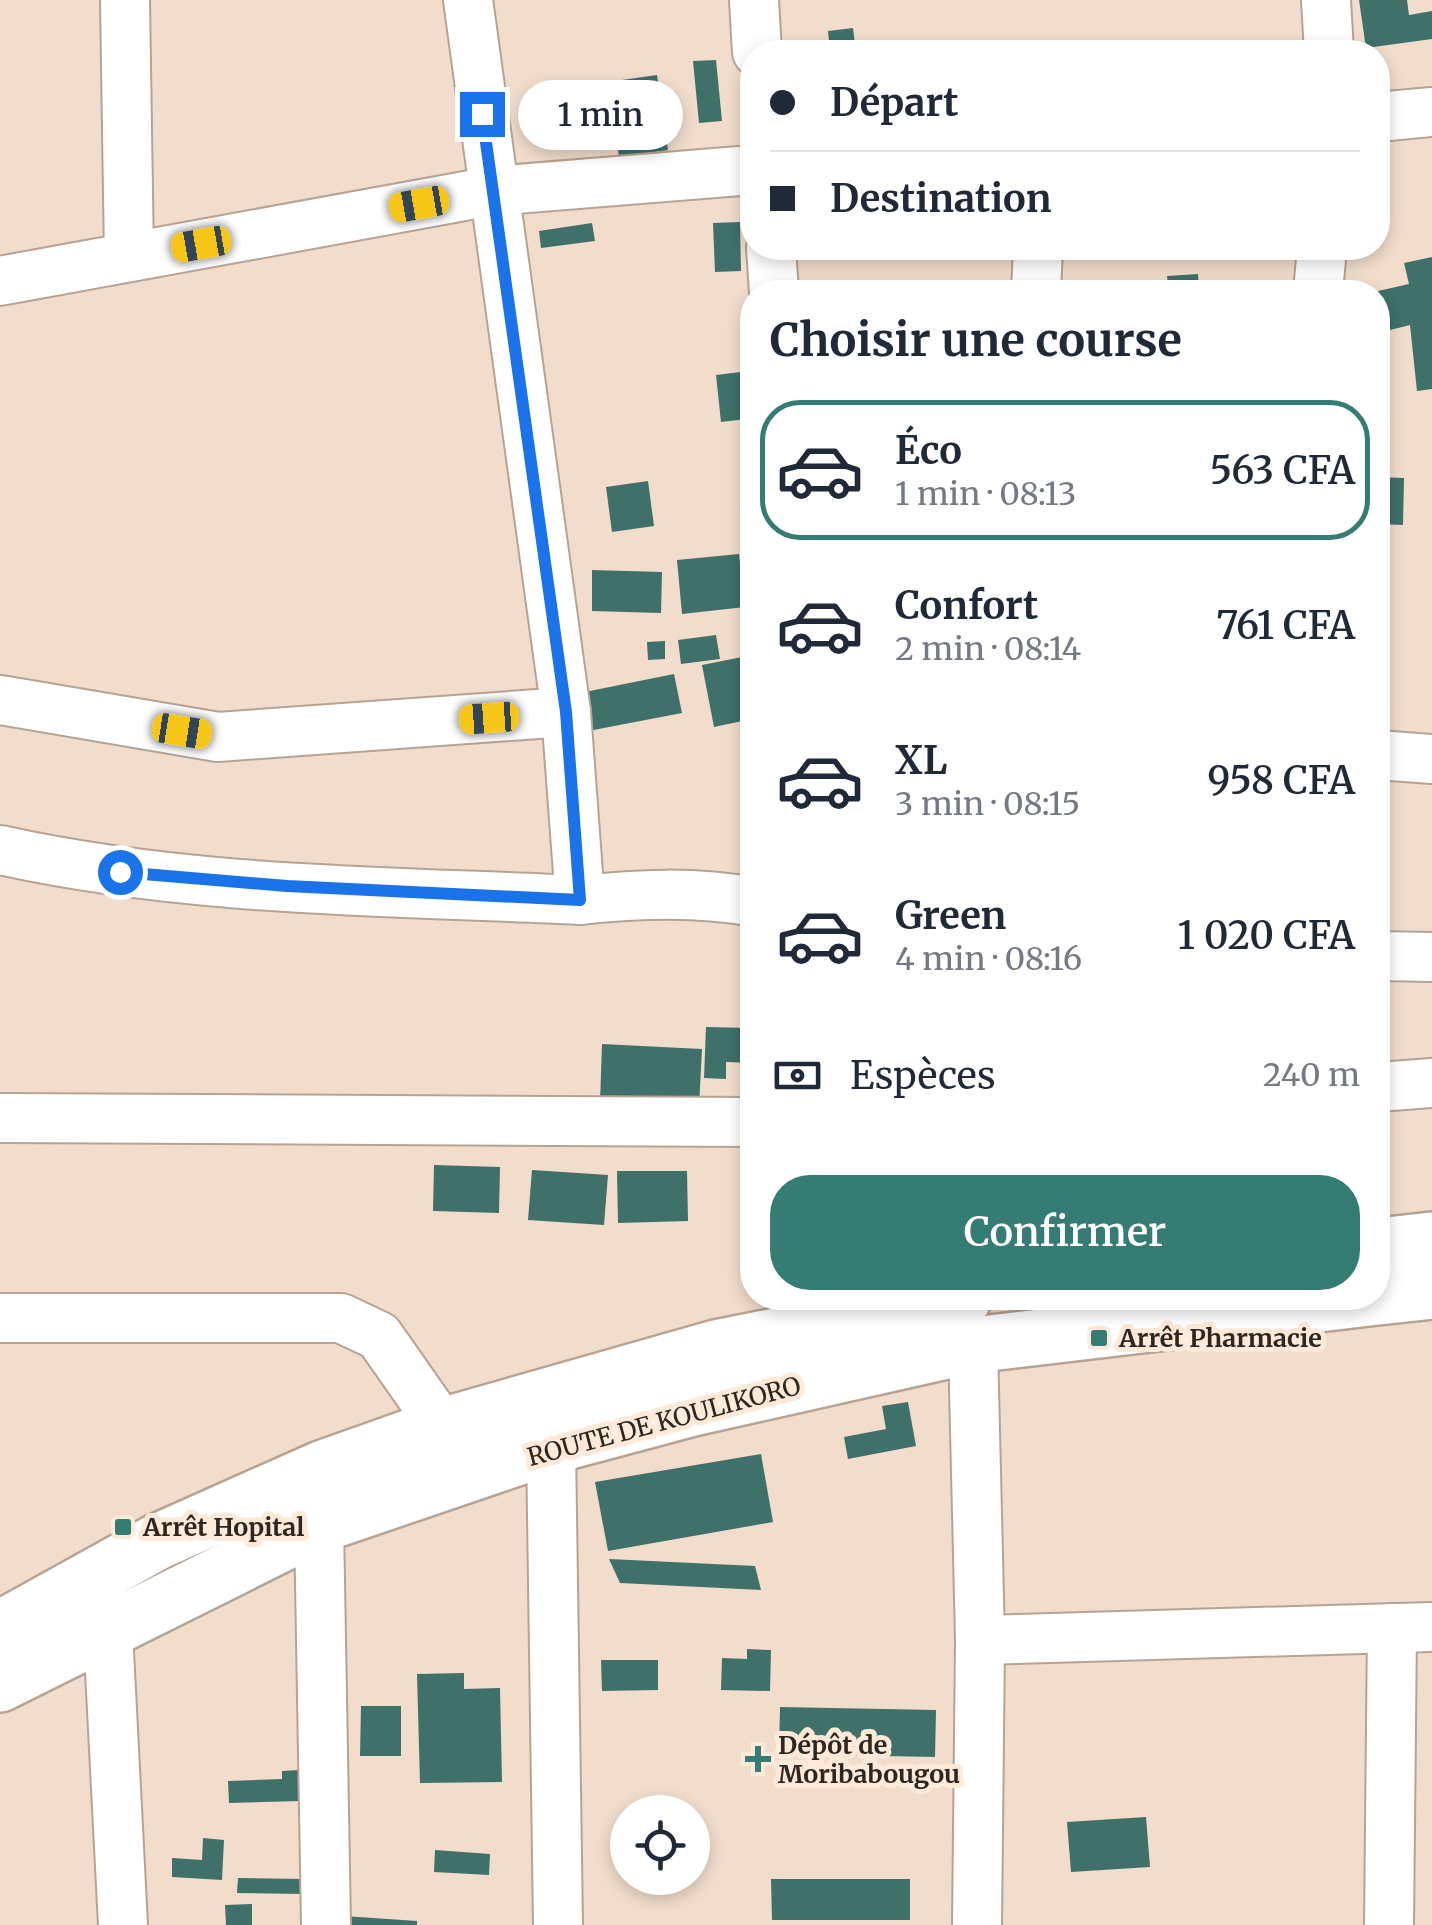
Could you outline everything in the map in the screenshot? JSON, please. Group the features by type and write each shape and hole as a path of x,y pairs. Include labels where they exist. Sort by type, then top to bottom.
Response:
{"main road":[{"path":"1390,1245 1432,1240"},
{"path":"1390,1296 1432,1292"},
{"name":"ROUTE DE KOULIKORO","path":"0,1628 157,1542 321,1470 442,1426 716,1348 968,1322 1147,1310"},
{"name":"ROUTE DE KOULIKORO","path":"0,1684 320,1525 552,1446 693,1408 968,1322"}],"street":[{"path":"125,0 128,257"},
{"path":"468,0 566,712 580,900"},
{"path":"754,0 757,40"},
{"path":"1326,0 1328,40"},
{"path":"1390,117 1432,112"},
{"path":"0,281 492,190 740,171"},
{"path":"0,700 218,737 566,712"},
{"path":"1390,756 1432,759"},
{"path":"0,850 86,869 196,878 580,900 627,895 740,901"},
{"path":"1390,956 1432,957"},
{"path":"1390,1085 1432,1083"},
{"path":"0,1118 740,1122"},
{"path":"0,1318 341,1318 379,1336 442,1426"},
{"path":"968,1322 980,1640 977,1925"},
{"path":"552,1446 558,1925"},
{"path":"320,1525 326,1925"},
{"path":"980,1640 1412,1627 1389,1925"},
{"path":"108,1632 122,1925"}],"building":[{"path":"1359,0 1407,0 1409,15 1432,11 1432,39 1390,45 1390,40 1365,40"},
{"path":"853,28 854,40 829,40 828,31"},
{"path":"716,60 722,121 699,123 693,61"},
{"path":"657,75 668,150 619,157 608,82"},
{"path":"740,222 741,271 715,272 713,223"},
{"path":"592,223 595,241 541,248 539,231"},
{"path":"1432,257 1432,389 1417,391 1410,325 1390,330 1390,288 1409,284 1404,263"},
{"path":"1198,274 1198,280 1168,280 1167,276"},
{"path":"740,372 740,420 721,422 716,375"},
{"path":"1390,477 1404,478 1403,525 1390,524"},
{"path":"648,481 654,526 612,532 606,487"},
{"path":"739,554 740,608 682,614 677,560"},
{"path":"592,570 662,572 661,613 592,611"},
{"path":"716,635 720,659 681,664 678,640"},
{"path":"665,641 665,659 648,660 647,642"},
{"path":"740,657 740,722 714,727 702,665"},
{"path":"674,674 682,713 583,732 575,694"},
{"path":"706,1027 740,1028 740,1063 726,1062 726,1079 704,1078"},
{"path":"602,1044 702,1049 699,1107 600,1103"},
{"path":"434,1165 500,1167 499,1213 433,1211"},
{"path":"532,1170 608,1175 604,1225 528,1220"},
{"path":"617,1171 687,1171 688,1221 618,1223"},
{"path":"908,1402 916,1446 848,1459 844,1437 886,1429 882,1406"},
{"path":"761,1454 773,1522 608,1551 595,1482"},
{"path":"609,1559 755,1566 761,1590 620,1583"},
{"path":"747,1649 771,1650 770,1691 721,1690 722,1658 747,1659"},
{"path":"601,1660 658,1660 658,1690 602,1691"},
{"path":"464,1673 464,1689 500,1688 502,1782 420,1783 417,1674"},
{"path":"361,1706 401,1706 401,1756 360,1756"},
{"path":"780,1707 936,1710 935,1757 779,1754"},
{"path":"300,1770 301,1801 229,1803 228,1781 282,1779 282,1771"},
{"path":"1146,1817 1150,1867 1071,1872 1067,1822"},
{"path":"203,1838 224,1840 222,1880 172,1877 172,1858 202,1860"},
{"path":"435,1850 490,1854 489,1875 434,1872"},
{"path":"238,1878 304,1879 304,1894 237,1893"},
{"path":"771,1879 910,1879 910,1920 772,1920"},
{"path":"252,1904 252,1925 226,1925 225,1905"},
{"path":"344,1916 417,1921 417,1925 343,1925"}],"place":[{"name":"Arrêt Pharmacie","path":"1099,1338"},
{"name":"Arrêt Hopital","path":"123,1527"},
{"name":"Dépôt de Moribabougou","path":"758,1759"}],"route":[{"path":"120,872 287,886 580,900 566,712 482,114"}]}
